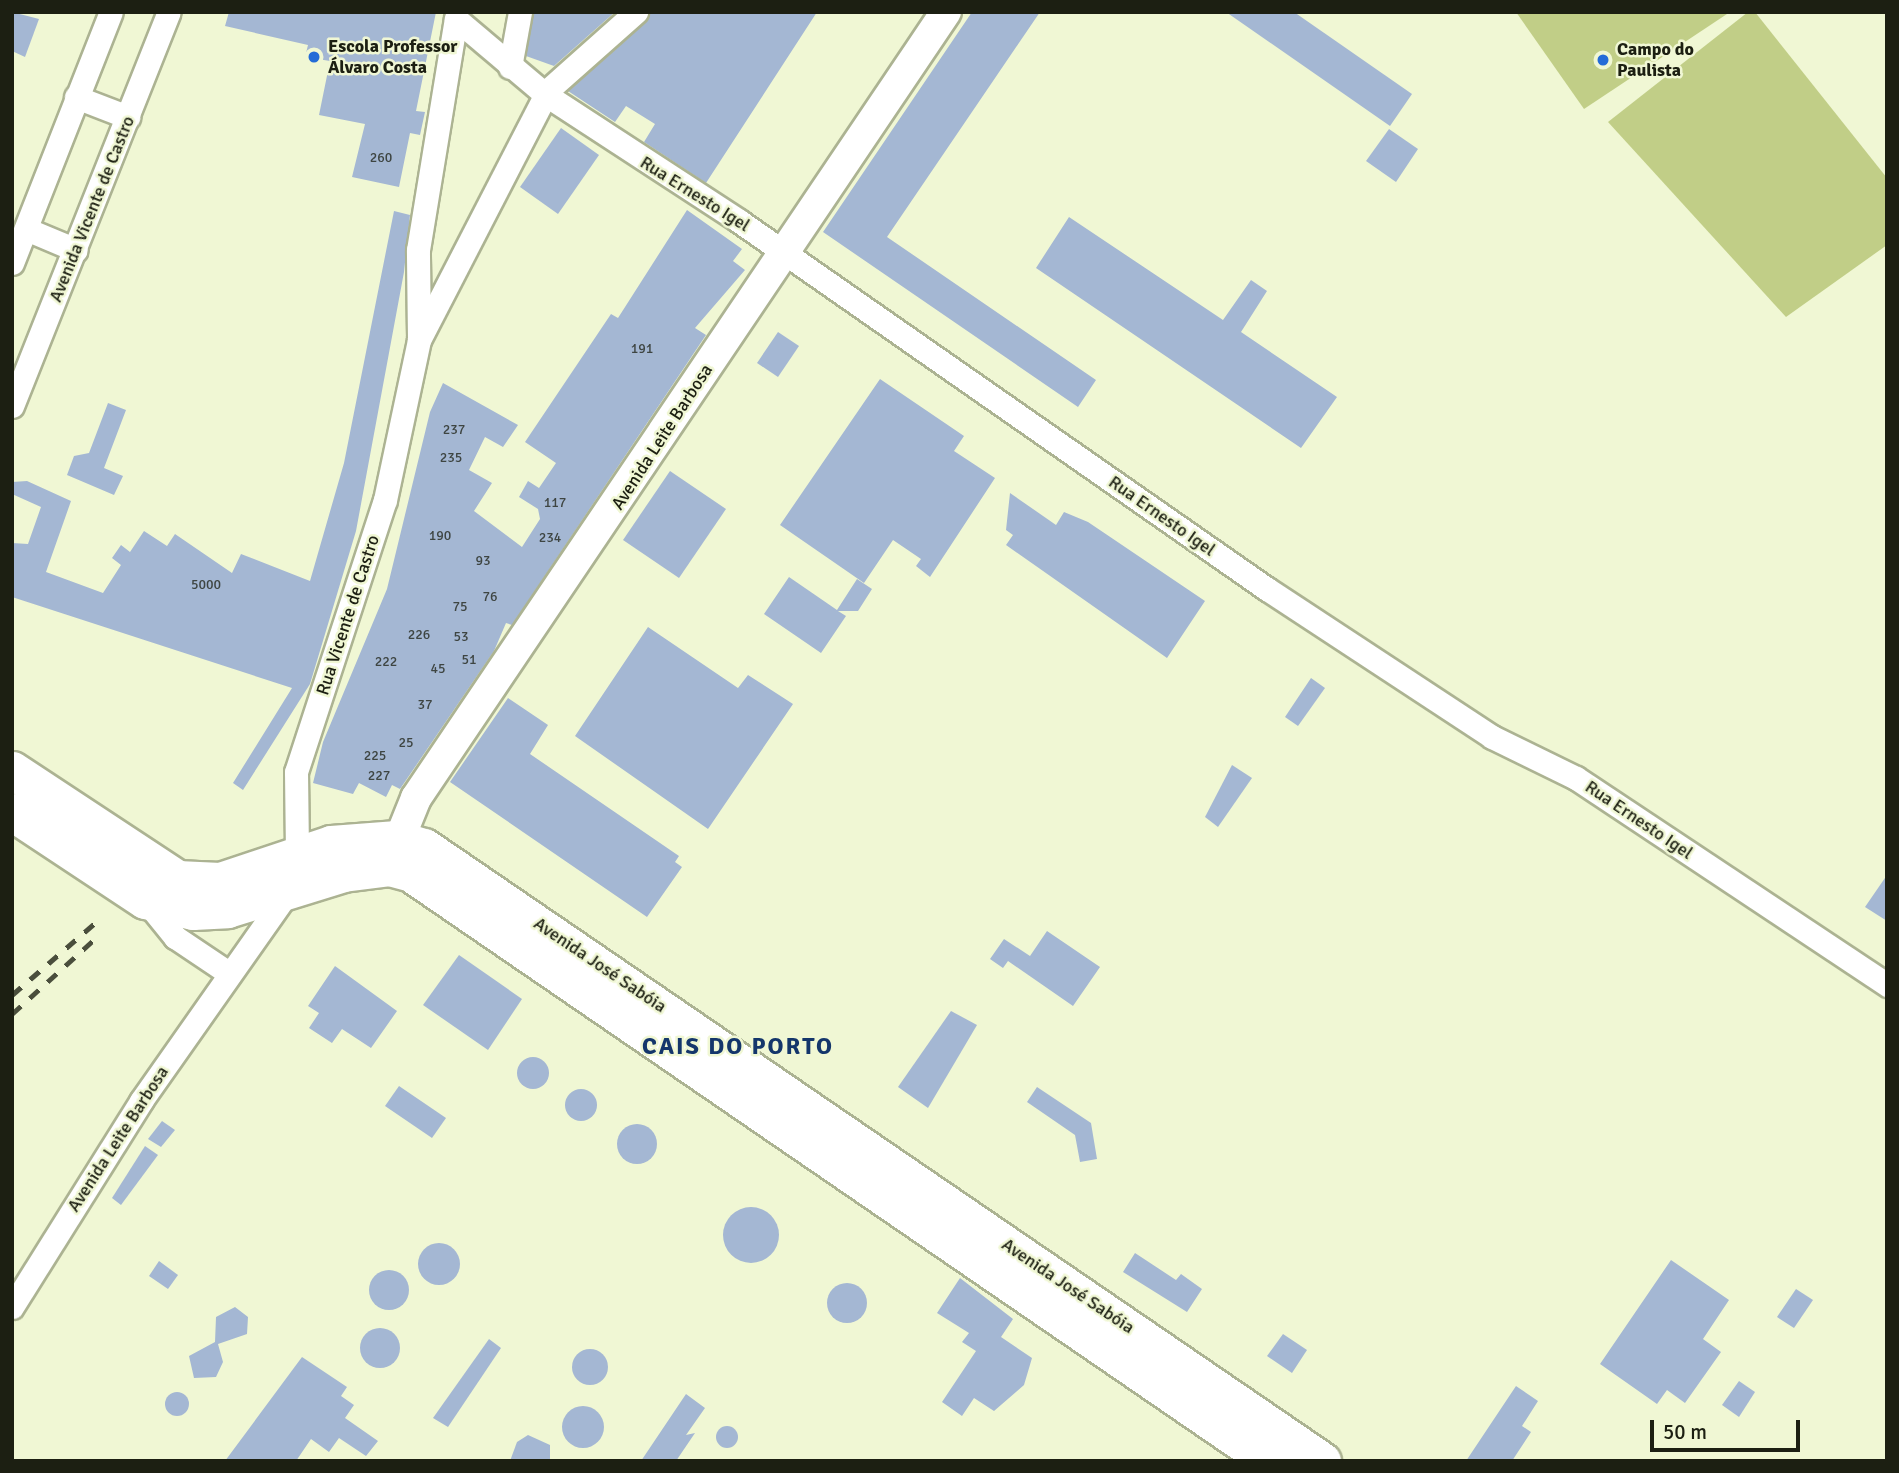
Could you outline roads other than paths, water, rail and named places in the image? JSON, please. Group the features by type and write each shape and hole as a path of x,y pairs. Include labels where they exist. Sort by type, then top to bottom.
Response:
{"main road":[{"name":"Avenida José Sabóia","path":"12,770 177,879 220,881 297,853 393,853 424,847 1322,1461"},
{"path":"12,812 145,900 193,911 227,909 393,853"},
{"name":"Avenida José Sabóia","path":"393,853 455,899 1269,1461"}],"street":[{"path":"12,263 111,12"},
{"name":"Avenida Vicente de Castro","path":"14,398 76,250 169,12"},
{"path":"510,67 520,12"},
{"path":"546,94 636,12"},
{"name":"Avenida Leite Barbosa","path":"393,853 416,798 947,12"},
{"name":"Rua Ernesto Igel","path":"456,19 510,67 546,94 785,252 1267,589 1492,737 1576,778 1887,985"},
{"name":"Rua Vicente de Castro","path":"290,889 297,853 296,772 385,500 419,341 418,250 456,19"},
{"name":"Rua Vicente de Castro","path":"419,341 546,94"},
{"path":"76,97 128,117"},
{"path":"26,229 76,250"},
{"name":"Avenida Leite Barbosa","path":"12,1307 230,974 290,889"},
{"path":"145,900 175,937 230,974"}],"railway":[{"path":"12,995 95,923"},
{"path":"12,1014 99,935"}],"place":[{"name":"Escola Professor Álvaro Costa","path":"314,57"},
{"name":"Campo do Paulista","path":"1603,60"}],"district":[{"name":"CAIS DO PORTO","path":"738,1047"}]}
